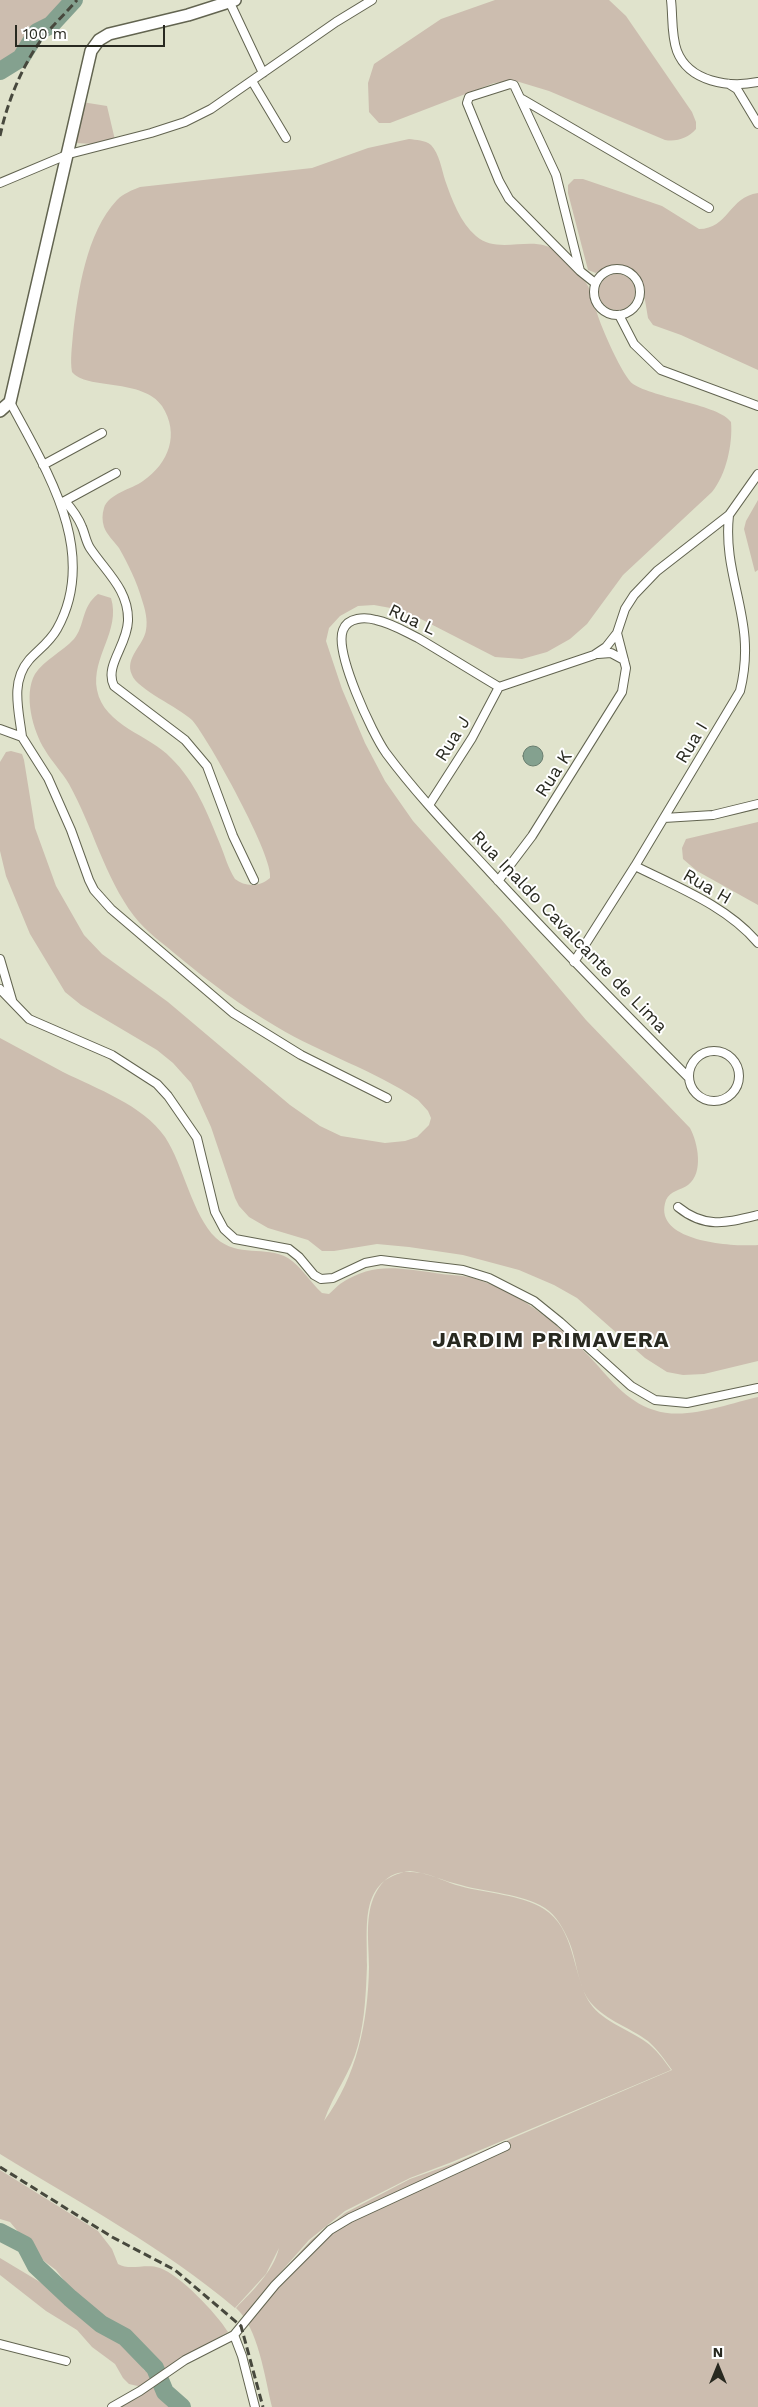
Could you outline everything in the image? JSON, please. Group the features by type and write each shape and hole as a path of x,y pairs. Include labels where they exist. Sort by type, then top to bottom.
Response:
{"street":[{"path":"0,183 69,154 108,145 185,122 212,109 336,22 372,0"},
{"path":"671,0 676,49 685,63 703,78 728,84 738,89 758,124"},
{"path":"0,411 10,402 69,154 91,51 98,40 109,34 232,1 263,72"},
{"path":"252,81 286,138"},
{"path":"728,84 756,83"},
{"path":"580,271 556,175 514,85 510,84 469,97 467,102 499,181 509,199 580,271 595,283"},
{"path":"522,99 709,208"},
{"path":"611,270 624,270 634,276 640,288 639,300 631,310 620,315 606,312 598,306 594,297 595,283 603,273 611,270"},
{"path":"620,315 634,344 661,370 758,406"},
{"path":"10,402 63,502 79,519 91,549 119,585 128,619 126,634 111,670 110,678 114,686 185,740 208,766 234,836 254,880"},
{"path":"43,465 102,433"},
{"path":"63,502 116,473"},
{"path":"594,655 606,647 617,633 625,609 642,586 657,571 729,515 758,474"},
{"path":"63,502 72,550 70,590 57,629 47,644 29,660 18,678 17,693 22,737 48,778 71,830 94,890 111,909 233,1013 301,1055 387,1098"},
{"name":"Rua I","path":"574,962 636,866 740,691 747,672 750,657 748,624 729,542 729,515"},
{"path":"711,528 723,530 729,542"},
{"name":"Rua L","path":"428,805 385,752 365,715 343,652 343,629 349,622 359,618 389,624 442,652 499,687"},
{"path":"617,633 624,660"},
{"path":"499,687 594,655 610,653 624,660"},
{"name":"Rua K","path":"498,881 532,836 622,692 626,679 624,660"},
{"name":"Rua J","path":"428,805 472,738 499,687"},
{"path":"0,729 22,737"},
{"path":"664,818 713,815 758,804"},
{"name":"Rua Inaldo Cavalcante de Lima","path":"428,805 574,962 689,1078 693,1090 700,1096 716,1100 732,1093 737,1086 739,1073 731,1057 714,1050 700,1054 694,1060 689,1078"},
{"name":"Rua H","path":"636,866 724,913 746,929 758,943"},
{"path":"0,959 12,1000 18,1010 29,1018 112,1055 157,1084 168,1096 197,1138 215,1212 224,1229 235,1239 289,1249 299,1257 314,1275 321,1278 338,1277 365,1263 381,1260 463,1270 489,1278 534,1301 631,1386 655,1400 677,1404 687,1403 758,1388"},
{"path":"0,989 12,1000"},
{"path":"678,1206 691,1217 718,1224 758,1215"},
{"path":"112,2407 143,2389 168,2371 234,2335 275,2285 330,2230 350,2218 506,2146"},
{"path":"234,2335 242,2356 255,2407"},
{"path":"0,2344 66,2361"}],"shaded area":[{"path":"0,0 68,0 55,13 32,26 20,52 0,67"},
{"path":"495,0 609,0 626,16 692,112 696,122 696,129 682,139 665,140 549,91 516,81 494,83 390,123 379,123 369,112 368,83 374,64 441,19"},
{"path":"82,102 107,106 115,140 94,144 75,143"},
{"path":"409,139 426,142 434,148 457,210 465,224 476,236 486,242 496,244 540,244 550,247 580,275 587,284 599,320 613,351 633,384 643,389 714,411 731,422 728,459 721,477 712,492 623,575 587,624 570,639 547,652 522,659 495,657 419,618 396,609 374,605 358,606 340,616 329,628 326,641 342,689 365,743 385,781 413,821 501,919 586,1020 690,1128 697,1149 698,1166 696,1173 688,1185 668,1197 665,1214 671,1225 682,1233 697,1239 731,1245 758,1245 758,1361 704,1374 683,1375 667,1372 645,1358 577,1298 554,1285 519,1270 463,1255 409,1247 377,1244 334,1251 322,1251 308,1240 268,1228 249,1217 239,1206 235,1198 211,1127 191,1083 173,1063 157,1050 81,1005 65,992 30,934 6,876 0,851 0,762 6,752 11,751 22,754 24,760 35,828 56,886 84,935 102,954 168,1002 290,1105 320,1126 341,1136 385,1143 405,1141 417,1137 429,1125 431,1118 428,1111 418,1100 384,1080 294,1037 264,1019 202,976 155,938 139,922 115,885 69,784 41,742 33,723 30,702 31,683 35,674 43,664 74,639 93,599 98,594 111,598 112,622 101,655 96,678 101,702 118,721 162,750 180,767 194,787 206,810 235,879 252,885 262,883 270,878 269,866 252,824 200,731 186,715 149,692 135,680 130,669 132,657 144,636 147,626 146,615 140,593 129,567 119,548 104,527 103,513 106,503 110,499 143,481 159,466 169,447 170,427 162,406 153,397 142,391 89,381 72,372 73,334 81,282 91,246 106,214 119,198 134,189 312,168 368,148"},
{"path":"574,179 583,179 662,206 699,229 709,228 716,224 741,200 758,193 758,370 681,335 653,325 648,318 642,282 634,271 629,268 610,266 596,273 588,270 568,193 568,185"},
{"path":"617,274 624,275 630,279 634,285 634,299 630,305 624,309 617,310 610,309 604,305 600,299 599,292 600,285 604,279 610,275"},
{"path":"758,500 758,570 755,572 744,529 746,521"},
{"path":"533,746 540,749 543,756 540,763 533,766 526,763 523,756 526,749"},
{"path":"758,822 758,905 697,871 683,859 682,848 686,839"},
{"path":"0,1038 63,1072 119,1099 145,1116 165,1137 172,1149 194,1204 216,1238 233,1248 270,1252 288,1258 297,1265 322,1293 329,1294 340,1284 364,1272 386,1268 469,1277 519,1298 548,1318 575,1342 626,1394 644,1406 666,1413 692,1413 758,1397 758,2407 272,2407 255,2340 250,2327 236,2308 267,2273 279,2248 266,2274 235,2308 208,2286 151,2246 0,2154","holes":["401,1872 406,1872 393,1876 383,1883 391,1876","437,1878 526,1899 549,1911 556,1918 561,1926 566,1935 571,1947 580,1979 572,1951 562,1928 554,1917 544,1909 525,1900 471,1889","383,1883 377,1891 369,1915 368,1988 363,2028 358,2048 345,2086 324,2121 351,2065 358,2045 366,1995 367,1920 369,1906 374,1894","586,1997 591,2003 611,2019 648,2041 658,2051 672,2070 452,2164 410,2179 345,2213 311,2240 250,2307 309,2240 345,2211 410,2178 671,2070 650,2045 606,2019 593,2007"]},
{"path":"0,2170 98,2231 112,2249 118,2264 128,2267 149,2266 160,2268 178,2278 207,2306 228,2332 161,2371 135,2338 80,2301 56,2270 40,2258 10,2222 0,2219"},
{"path":"0,2258 45,2285 71,2309 87,2317 100,2332 122,2344 138,2360 144,2370 150,2373 152,2380 142,2387 129,2384 115,2364 92,2347 77,2330 46,2311 0,2275"},
{"path":"155,2386 171,2407 121,2407"}],"waterway":[{"path":"0,71 21,58 37,32 51,25 74,0"},
{"path":"0,2232 25,2245 36,2266 70,2298 101,2324 125,2337 155,2368 165,2392 182,2407"}],"railway":[{"path":"0,136 11,99 27,62 45,35 77,0"},
{"path":"0,2167 112,2237 175,2270 241,2326 263,2407"}],"district":[{"name":"JARDIM PRIMAVERA","path":"551,1341"}]}
